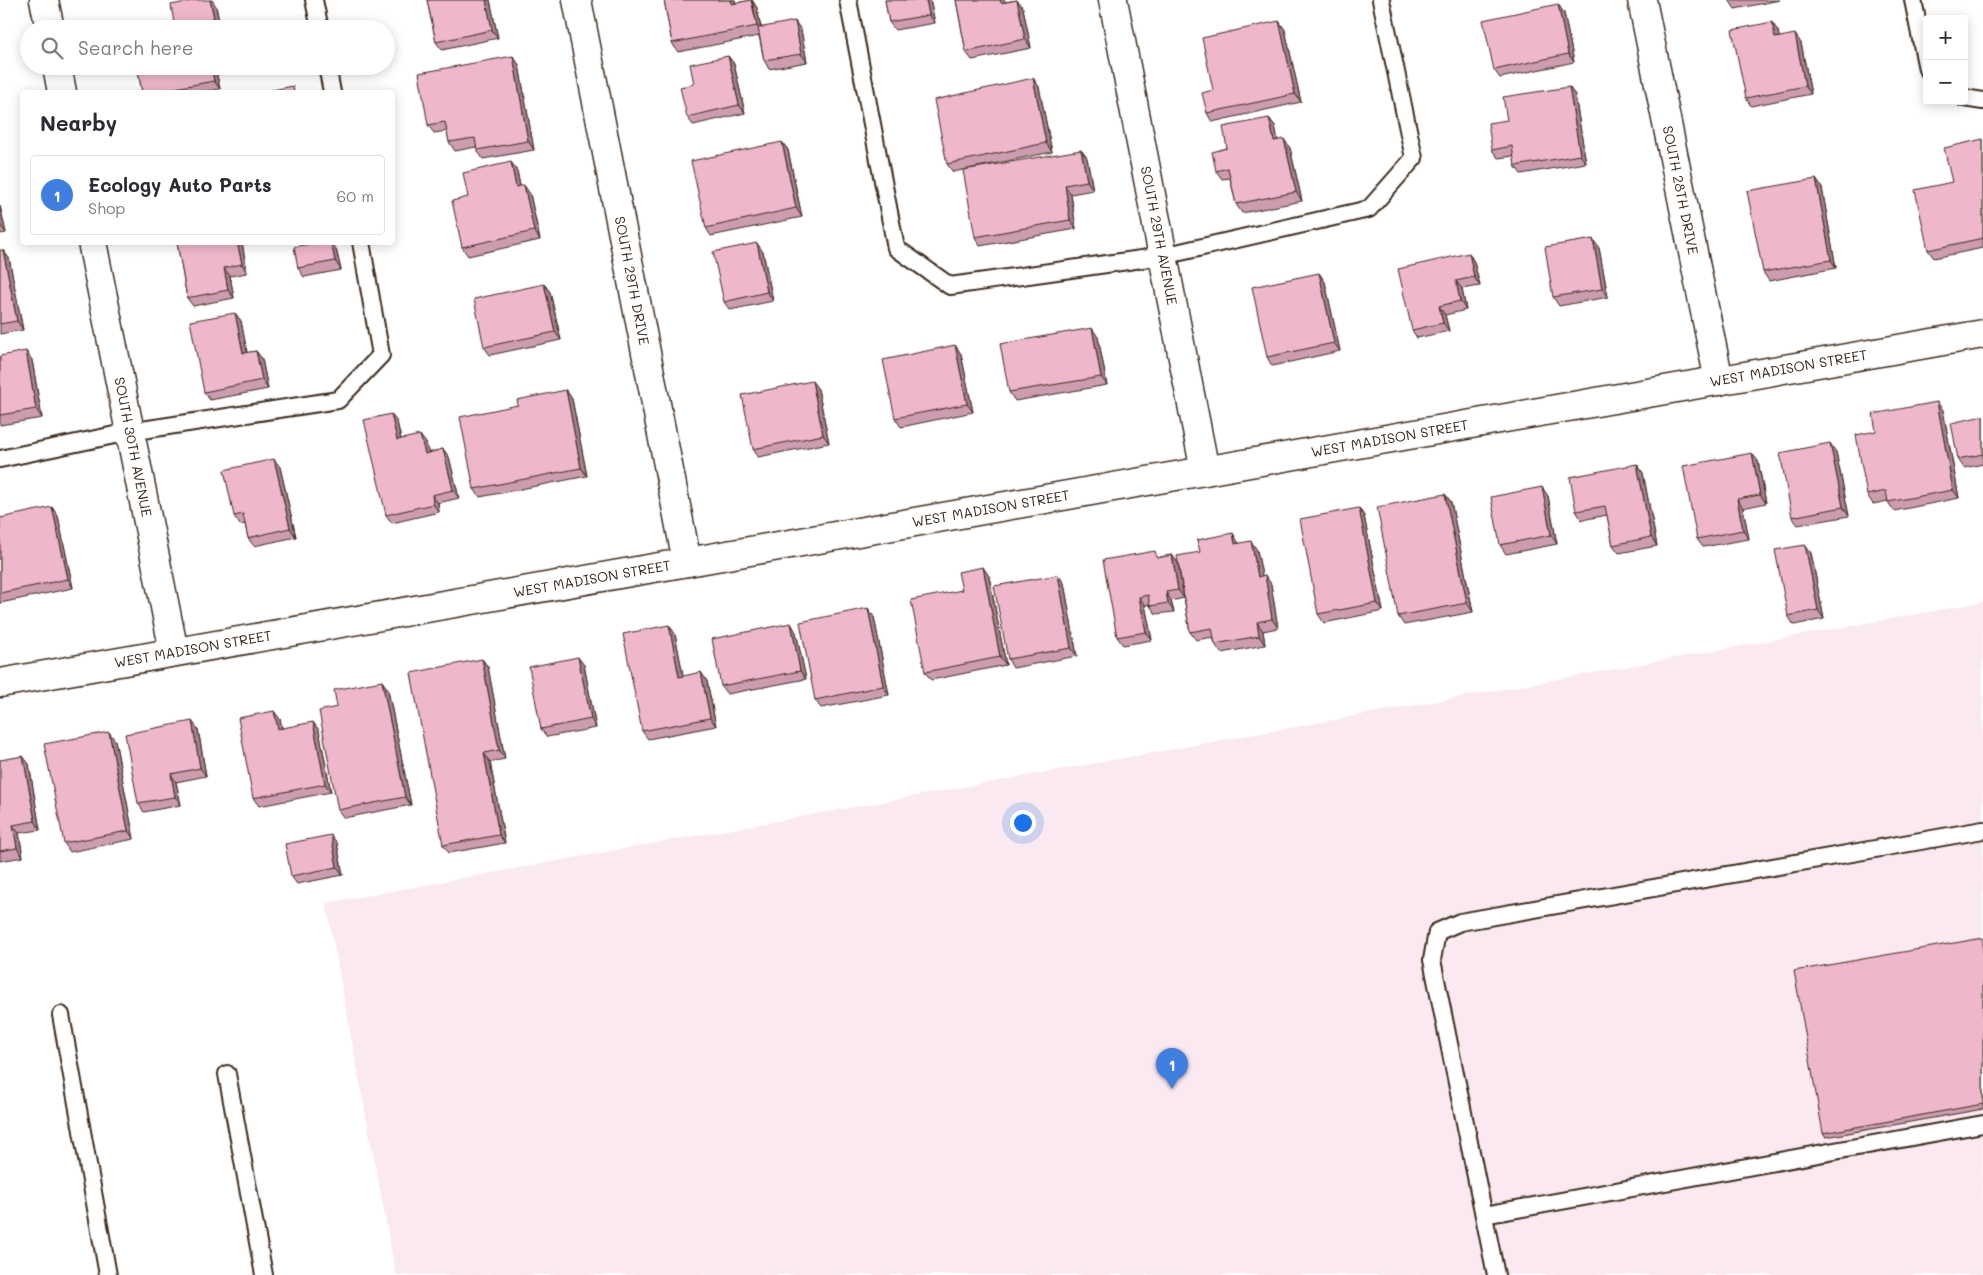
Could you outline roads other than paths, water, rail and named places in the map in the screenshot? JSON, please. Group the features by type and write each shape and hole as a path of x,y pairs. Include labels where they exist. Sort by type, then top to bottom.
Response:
{"street":[{"path":"44,0 48,20"},
{"name":"SOUTH 29TH DRIVE","path":"577,0 687,562"},
{"name":"SOUTH 29TH AVENUE","path":"1113,0 1205,471"},
{"name":"SOUTH 28TH DRIVE","path":"1642,0 1719,381"},
{"path":"59,75 62,90"},
{"name":"SOUTH 30TH AVENUE","path":"93,245 174,652"},
{"name":"WEST MADISON STREET","path":"0,683 1983,334"}],"lane":[{"path":"314,0 318,20"},
{"path":"848,0 896,248 950,286 1163,256 1368,209 1414,158 1381,0"},
{"path":"1913,0 1925,60"},
{"path":"329,75 332,90"},
{"path":"1968,99 1983,101"},
{"path":"0,459 129,432 338,400 381,355 363,245"},
{"path":"1496,1275 1432,960 1437,932 1460,922 1983,830"},
{"path":"61,1015 108,1275"},
{"path":"227,1074 264,1275"},
{"path":"1484,1215 1983,1124"}],"place":[{"name":"Ecology Auto Parts","path":"1172,1089"}]}
